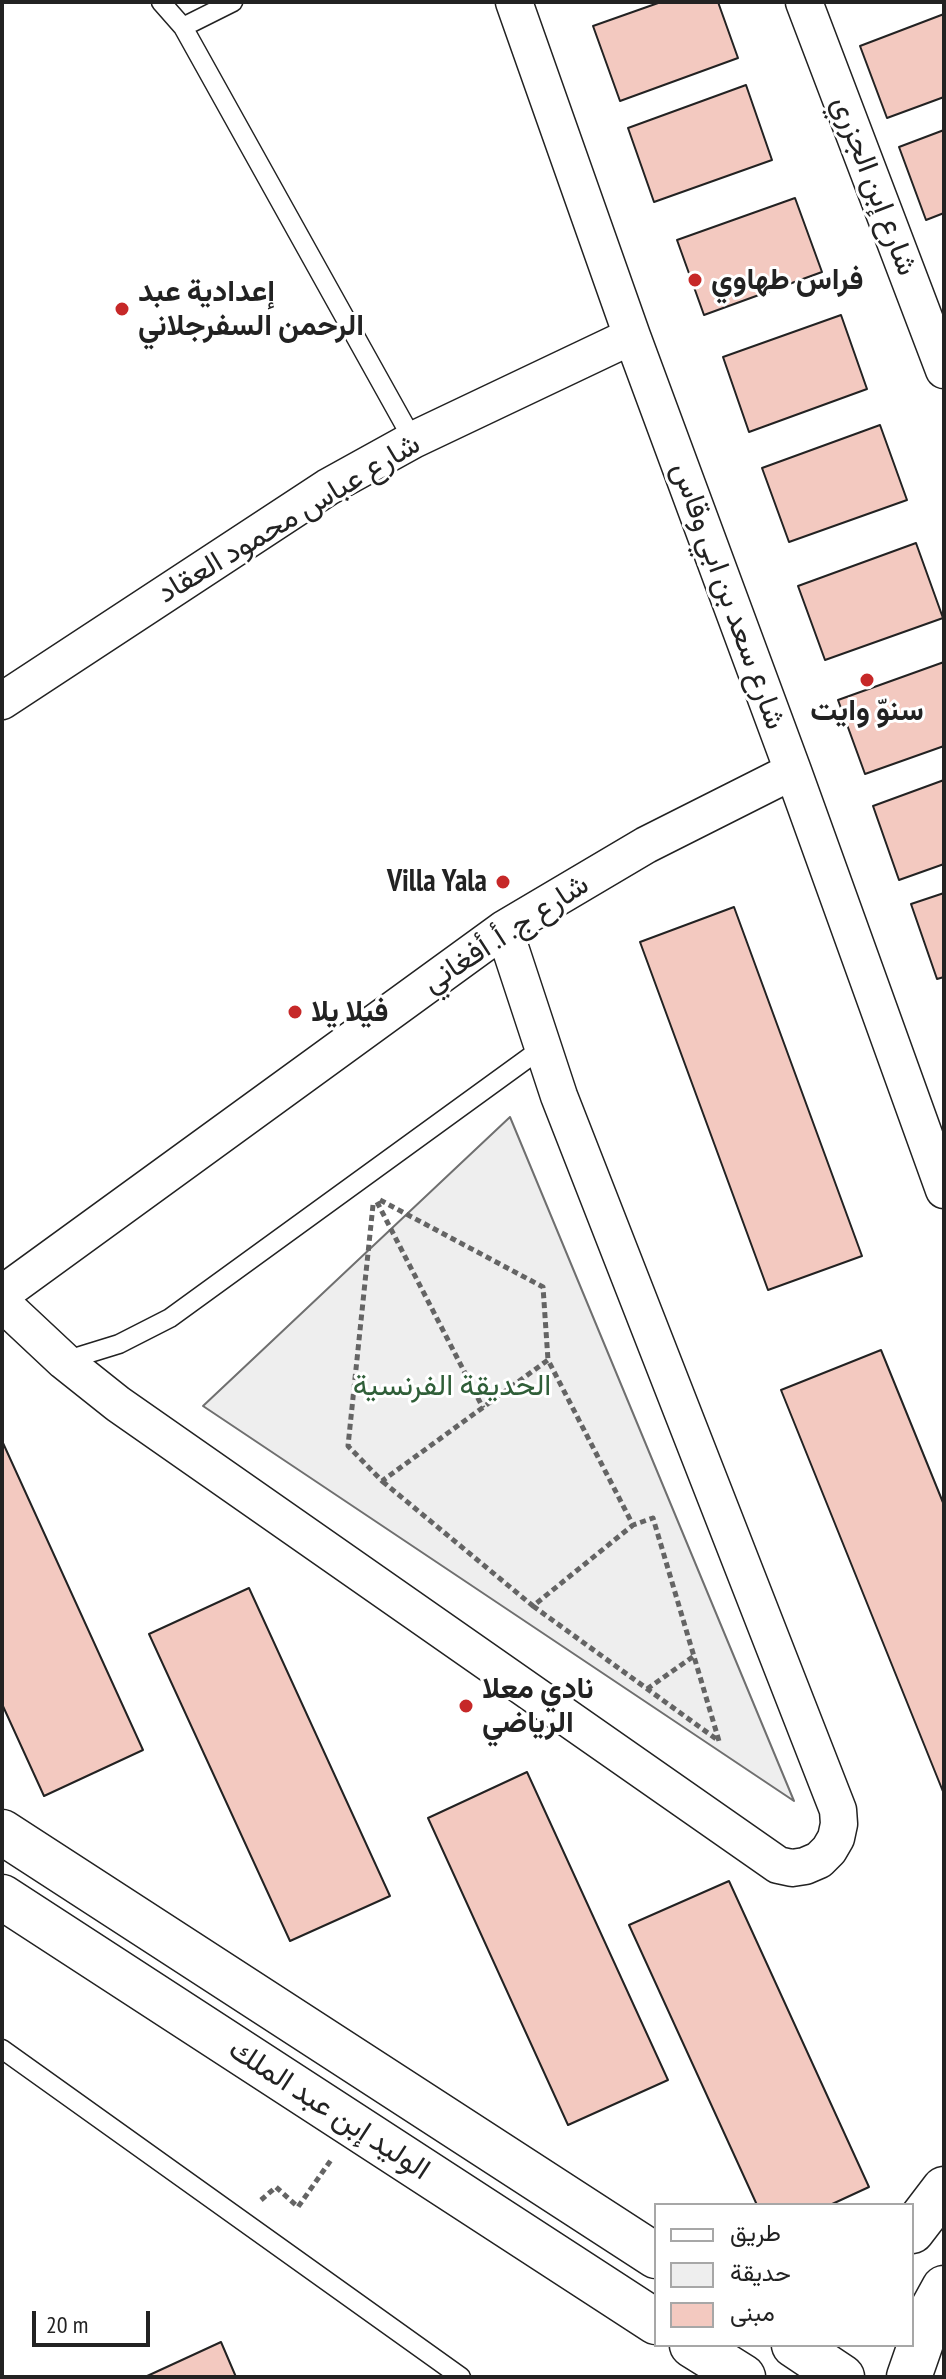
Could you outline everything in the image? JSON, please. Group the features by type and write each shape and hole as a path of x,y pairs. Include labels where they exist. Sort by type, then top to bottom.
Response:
{"main road":[{"name":"الوليد إبن عبد الملك","path":"2,1832 654,2255"},
{"name":"الوليد إبن عبد الملك","path":"2,1897 654,2321"},
{"path":"914,2228 944,2189"},
{"path":"909,2377 933,2308 944,2288"},
{"path":"695,2347 743,2377"}],"street":[{"name":"شارع سعد بن ابي وقاس","path":"514,2 632,336 793,771 934,1135 944,1190"},
{"name":"شارع إبن الجزري","path":"804,2 944,370"},
{"name":"شارع عباس محمود العقاد","path":"2,701 328,487 413,440 632,336"},
{"name":"شارع ج. أ. أفغاني","path":"2,1294 504,929 646,845 793,771"},
{"path":"2,1303 64,1361 118,1404 778,1865 792,1868 819,1860 836,1838 838,1810 564,1111 504,929"}],"lane":[{"path":"161,2 183,27 413,440"},
{"path":"183,27 233,2"},
{"path":"64,1361 119,1344 170,1318 542,1048"},
{"path":"2,2049 461,2377"}],"path":[{"path":"374,1197 543,1287 548,1360 633,1525"},
{"path":"374,1197 483,1408"},
{"path":"374,1197 348,1446 382,1481 533,1606 719,1741 653,1518 633,1525 533,1606"},
{"path":"382,1481 548,1360"},
{"path":"647,1689 694,1656"},
{"path":"238,2218 276,2187 298,2207 355,2126"}],"green space":[{"name":"الحديقة الفرنسية","path":"510,1117 794,1801 203,1406"}],"building":[{"path":"661,2 718,2 738,58 620,101 593,26"},
{"path":"944,14 944,97 887,118 860,46"},
{"path":"746,85 772,160 654,202 628,128"},
{"path":"944,130 944,213 926,220 899,147"},
{"path":"795,198 822,272 704,315 677,240"},
{"path":"841,315 867,389 749,432 723,357"},
{"path":"880,425 907,500 789,542 762,468"},
{"path":"916,543 943,618 825,660 798,586"},
{"path":"944,662 944,746 865,774 838,700"},
{"path":"944,780 944,864 899,880 873,806"},
{"path":"944,893 944,977 937,979 911,904"},
{"path":"734,907 862,1256 768,1290 640,942"},
{"path":"881,1350 944,1505 944,1794 781,1390"},
{"path":"3,1443 143,1750 44,1796 2,1704"},
{"path":"249,1588 390,1896 290,1941 149,1634"},
{"path":"527,1772 668,2080 568,2125 428,1818"},
{"path":"729,1881 869,2187 834,2203 756,2203 629,1925"},
{"path":"221,2342 236,2377 145,2377"}],"place":[{"name":"فراس طهاوي","path":"695,280"},
{"name":"إعدادية عبد الرحمن السفرجلاني","path":"122,309"},
{"name":"سنوّ وايت","path":"867,680"},
{"name":"Villa Yala","path":"503,882"},
{"name":"فيلا يلا","path":"295,1012"},
{"name":"نادي معلا الرياضي","path":"466,1706"}]}
